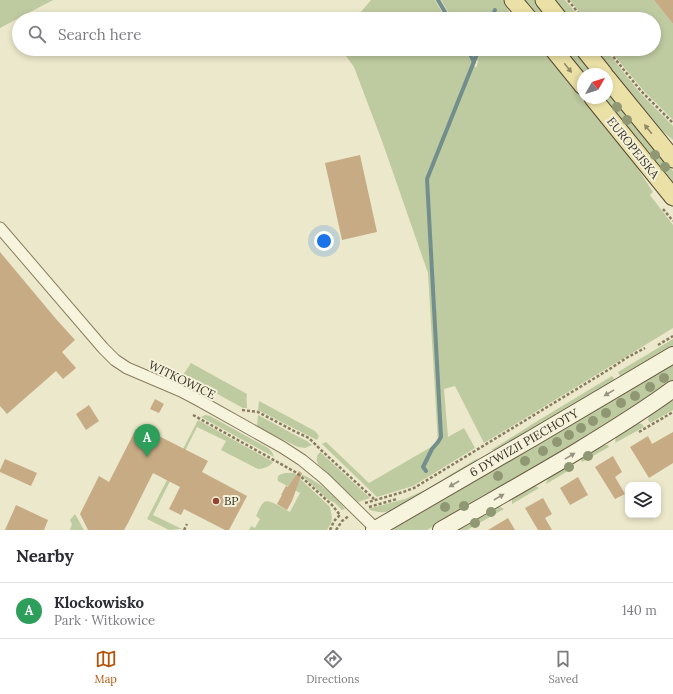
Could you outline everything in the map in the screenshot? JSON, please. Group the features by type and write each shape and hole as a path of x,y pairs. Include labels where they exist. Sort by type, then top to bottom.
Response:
{"main road":[{"path":"514,0 523,12"},
{"path":"544,0 553,12"},
{"path":"559,56 577,79"},
{"path":"590,56 599,68"},
{"name":"EUROPEJSKA","path":"613,85 673,159"},
{"name":"EUROPEJSKA","path":"598,104 673,197"}],"street":[{"name":"WITKOWICE","path":"0,228 103,348 116,360 127,368 181,391 282,447 324,478 376,530"},
{"name":"6 DYWIZJI PIECHOTY","path":"376,530 673,355"},
{"path":"441,530 606,434 673,390"}],"path":[{"path":"568,0 577,12"},
{"path":"613,56 641,91 673,123"},
{"path":"361,504 414,488 645,348"},
{"path":"193,415 296,473 332,505 340,515"},
{"path":"330,530 334,521 346,512"},
{"path":"336,530 342,521 348,517"},
{"path":"184,530 187,524"}],"green space":[{"path":"0,0 53,0 30,12 12,12 12,22 0,28"},
{"path":"371,0 435,0 442,12 361,12"},
{"path":"441,0 504,0 509,12 448,12"},
{"path":"524,0 535,0 545,12 533,12"},
{"path":"554,0 565,0 575,12 563,12"},
{"path":"570,0 654,0 673,24 673,120 643,90 615,56 661,56 661,12 579,12"},
{"path":"346,56 468,56 476,68 478,62 474,56 550,56 577,90 577,104 589,104 625,149 653,192 650,195 673,225 673,328 484,443 455,386 444,389 448,437 464,428 475,448 413,486 377,497 322,444 326,442 369,483 438,443 428,273 382,141 354,67"},
{"path":"569,56 581,56 590,68 579,68"},
{"path":"599,56 611,56 640,93 673,126 673,140 656,126 613,73 613,68 609,68"},
{"path":"613,96 673,171 673,185 608,104 613,104"},
{"path":"673,339 673,347 623,376 620,376 618,372"},
{"path":"191,363 247,394 247,408 243,408 183,375"},
{"path":"673,364 673,381 653,396 603,428 427,530 393,530 396,525"},
{"path":"612,376 614,379 613,382 498,450 491,450 539,420"},
{"path":"670,400 673,401 673,410 650,423 648,420 649,415"},
{"path":"259,401 315,431 319,436 317,440 258,410"},
{"path":"205,415 210,416 268,448 274,457 201,417"},
{"path":"258,415 312,445 305,448 298,447 257,427"},
{"path":"198,420 273,462 267,467 258,469 221,450 226,441 197,427 153,515 182,529 169,530 147,519"},
{"path":"637,423 642,424 644,427 615,443 616,437"},
{"path":"603,445 608,445 609,447 582,462 581,460 583,456"},
{"path":"320,452 370,498 358,502 318,464 317,458"},
{"path":"478,458 473,464 394,510 381,512 368,509 405,499 425,490"},
{"path":"569,465 573,468 546,484 548,478"},
{"path":"286,473 294,473 330,507 332,517 331,523 327,530 249,530 251,526 255,528 260,519 256,516 260,507 266,501 269,501 290,512 300,493 278,481 278,476"},
{"path":"300,474 325,488 345,509 342,510 335,503 329,500"},
{"path":"534,485 539,488 512,504 512,499"},
{"path":"498,506 504,509 467,530 456,530"},
{"path":"75,514 84,530 70,530 72,524 70,520"}],"building":[{"path":"654,0 673,0 673,24"},
{"path":"360,155 377,232 342,240 325,163"},
{"path":"0,252 75,340 62,352 76,368 63,379 56,371 7,414 0,406"},
{"path":"155,399 164,404 159,413 150,409"},
{"path":"89,405 99,421 86,430 76,414"},
{"path":"136,429 148,435 149,431 208,461 202,472 247,496 229,530 225,530 184,509 181,515 169,509 180,487 153,473 124,530 88,530 80,514 99,476 109,482"},
{"path":"673,432 673,463 649,478 630,447 648,436 652,444"},
{"path":"613,456 622,472 615,477 625,494 615,499 595,467"},
{"path":"5,459 37,473 31,486 0,472"},
{"path":"299,471 302,473 292,501 287,510 277,504 286,486 288,487"},
{"path":"578,477 588,495 570,505 560,488"},
{"path":"543,498 552,514 545,518 552,530 538,530 525,508"},
{"path":"16,505 48,520 44,530 5,530"},
{"path":"508,518 515,530 488,530"}],"waterway":[{"path":"438,0 445,12"},
{"path":"471,56 474,62"},
{"path":"426,471 423,467 432,449 441,437 427,179 476,56"}],"place":[{"name":"Klockowisko","path":"147,457"},
{"name":"BP","path":"216,501"}]}
